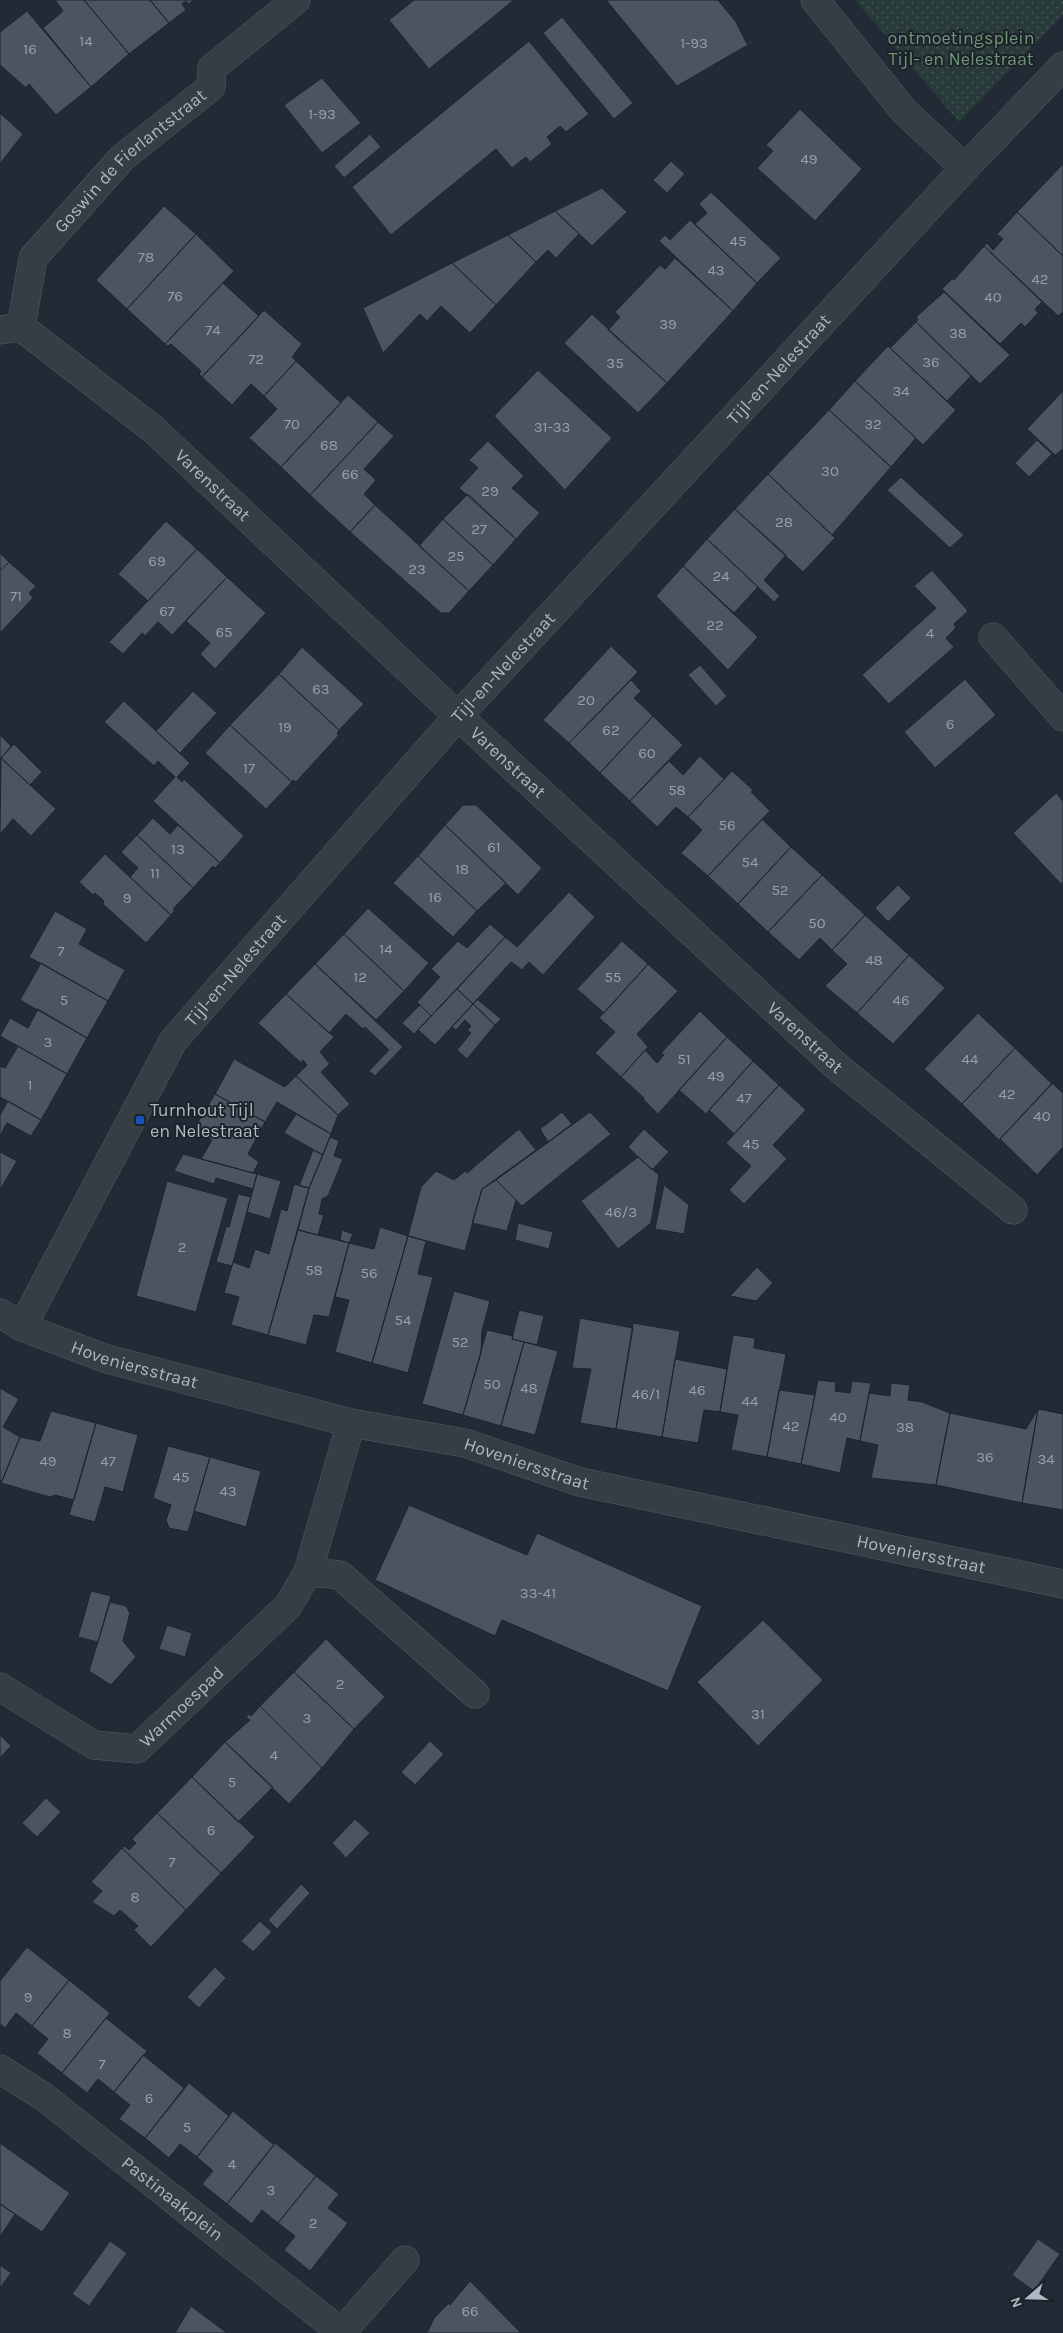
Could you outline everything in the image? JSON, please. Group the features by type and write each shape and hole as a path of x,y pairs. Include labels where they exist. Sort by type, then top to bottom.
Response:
{"street":[{"name":"Goswin de Fierlantstraat","path":"10,329 33,258 122,158 211,87 212,68 296,0"},
{"path":"815,0 904,111 965,168"},
{"name":"Tijl-en-Nelestraat","path":"11,1320 173,1041 458,716 965,168 1063,66"},
{"name":"Varenstraat","path":"10,329 154,429 458,716 835,1066 1013,1210"},
{"path":"993,636 1063,717"},
{"name":"Hoveniersstraat","path":"11,1320 107,1359 350,1423 465,1443 580,1482 1063,1584"},
{"name":"Warmoespad","path":"0,1687 94,1745 137,1749 288,1606 308,1572 350,1423"},
{"path":"308,1572 340,1575 474,1694"},
{"name":"Pastinaakplein","path":"0,2069 44,2098 341,2333"},
{"path":"341,2333 405,2260"}],"green space":[{"name":"ontmoetingsplein Tijl- en Nelestraat","path":"855,0 1063,0 1063,15 959,122"}],"building":[{"path":"55,0 84,0 129,54 91,87 43,28 63,11"},
{"path":"84,0 150,0 169,23 129,54"},
{"path":"150,0 193,0 189,4 186,1 182,4 186,10 169,23"},
{"path":"414,0 514,0 429,69 389,20"},
{"path":"606,0 718,0 736,22 747,44 751,41 753,42 677,86"},
{"path":"27,11 91,87 56,115 29,84 26,88 0,65 0,32"},
{"path":"562,17 633,103 614,119 543,33"},
{"path":"529,41 589,114 566,132 560,126 547,137 552,144 530,162 526,157 512,168 496,149 391,235 352,187"},
{"path":"322,78 361,123 322,153 284,105"},
{"path":"800,109 862,169 815,221 757,168 773,151 766,145"},
{"path":"0,113 23,134 0,164"},
{"path":"370,134 381,147 344,178 334,166"},
{"path":"671,161 685,174 667,193 653,180"},
{"path":"1063,164 1063,256 1017,212"},
{"path":"602,188 627,212 592,246 555,211"},
{"path":"711,192 781,258 757,283 695,224 707,213 699,204"},
{"path":"164,206 196,234 127,309 96,280"},
{"path":"555,211 579,234 556,258 548,250 536,262 508,235"},
{"path":"1017,212 1063,256 1063,312 1058,316 984,246 987,243 993,250 1003,239 997,234"},
{"path":"690,220 757,283 733,311 659,241 665,235 670,240"},
{"path":"196,234 234,271 165,344 127,309"},
{"path":"508,235 536,262 496,305 452,263"},
{"path":"984,246 1042,302 1035,309 1038,313 1025,327 1021,323 1000,344 942,289 952,279 954,280"},
{"path":"675,258 733,311 667,383 608,330 620,317 615,312 660,265 665,269"},
{"path":"452,263 496,305 470,333 441,306 427,321 420,314 383,353 363,308"},
{"path":"223,283 259,316 202,377 199,374 201,371 171,344 168,346 165,344"},
{"path":"944,292 1010,355 980,384 916,322 918,319 916,317"},
{"path":"264,310 302,344 292,357 296,361 264,396 251,384 232,405 202,377"},
{"path":"592,314 667,383 638,413 564,343"},
{"path":"916,322 971,376 947,401 890,348"},
{"path":"888,346 956,410 923,445 855,381"},
{"path":"296,361 341,403 281,467 249,438 277,409 264,396"},
{"path":"538,370 612,438 565,490 494,416"},
{"path":"855,381 916,438 891,467 829,410"},
{"path":"1063,391 1063,449 1055,455 1027,429"},
{"path":"348,395 378,422 310,495 281,467"},
{"path":"829,410 891,467 832,535 768,474"},
{"path":"378,422 394,436 364,469 376,480 364,494 375,505 350,532 310,495"},
{"path":"1037,440 1052,454 1029,477 1015,463"},
{"path":"488,441 524,476 512,488 540,513 516,539 459,488 478,468 469,460"},
{"path":"768,474 835,538 803,572 735,509"},
{"path":"901,477 964,535 950,548 887,490"},
{"path":"468,494 516,539 493,565 443,519"},
{"path":"375,505 469,591 449,613 441,613 350,532"},
{"path":"735,509 786,555 764,580 780,596 774,602 707,539"},
{"path":"443,519 493,565 469,591 419,546"},
{"path":"166,521 197,549 148,601 118,574"},
{"path":"707,539 758,587 734,613 683,566"},
{"path":"197,549 227,577 172,635 158,622 145,636 142,633 123,654 109,642"},
{"path":"0,553 9,562 0,571"},
{"path":"9,562 36,586 29,593 33,598 0,633 0,571"},
{"path":"683,566 758,637 728,670 656,596"},
{"path":"932,570 968,611 954,624 956,628 946,638 954,647 889,704 862,675 936,608 914,586"},
{"path":"227,577 266,613 215,669 200,654 210,643 186,621"},
{"path":"611,646 638,672 569,743 543,720"},
{"path":"302,647 364,704 339,730 279,674"},
{"path":"700,665 727,696 716,706 688,675"},
{"path":"279,674 339,730 337,734 339,735 296,782 293,780 292,782 230,725"},
{"path":"965,679 996,715 935,768 904,732"},
{"path":"631,680 641,691 634,698 653,716 600,773 569,743"},
{"path":"193,691 217,713 180,753 156,731"},
{"path":"124,701 190,763 177,777 182,782 184,779 244,836 220,863 153,801 175,777 158,761 154,766 104,722"},
{"path":"653,716 683,745 630,801 600,773"},
{"path":"230,725 292,782 266,809 205,753"},
{"path":"0,735 11,746 0,760"},
{"path":"14,744 42,772 30,785 1,758"},
{"path":"700,756 724,779 688,817 676,807 657,827 630,801 669,761 683,775"},
{"path":"1,758 56,809 31,836 13,819 0,834"},
{"path":"732,771 753,790 751,792 770,811 708,876 681,853 702,830 688,817"},
{"path":"1056,793 1063,801 1063,882 1061,884 1013,833"},
{"path":"463,805 476,805 542,868 518,895 445,825"},
{"path":"153,818 170,834 178,825 220,863 215,868 213,866 193,888 137,835"},
{"path":"762,819 791,847 738,904 708,876"},
{"path":"445,825 506,883 477,911 418,856"},
{"path":"137,835 193,888 173,909 175,910 171,915 130,877 138,868 121,852"},
{"path":"791,847 822,875 768,932 738,904"},
{"path":"105,854 171,915 146,943 103,904 104,901 95,893 93,895 79,882"},
{"path":"418,856 477,911 453,937 393,883"},
{"path":"822,875 865,915 832,950 820,938 799,960 768,932"},
{"path":"898,885 911,898 888,922 875,908"},
{"path":"569,892 595,917 543,975 529,962 522,970 511,962 473,1004 457,989 505,937 517,947"},
{"path":"368,908 429,963 404,991 344,934"},
{"path":"55,911 87,929 79,944 125,970 108,1001 29,957"},
{"path":"865,915 909,955 857,1013 825,986 847,964 832,950"},
{"path":"490,924 505,937 431,1016 417,1002 440,977 431,969 458,941 467,948"},
{"path":"344,934 404,991 376,1020 315,964"},
{"path":"622,941 648,964 604,1013 577,989"},
{"path":"909,955 945,988 893,1044 857,1013"},
{"path":"41,963 108,1001 87,1038 20,1000"},
{"path":"315,964 403,1047 375,1076 369,1071 389,1050 365,1027 363,1029 346,1014 329,1033 286,994"},
{"path":"648,964 678,991 637,1034 648,1047 621,1077 595,1053 615,1032 599,1018"},
{"path":"457,989 473,1004 435,1045 418,1030"},
{"path":"286,994 334,1037 320,1052 330,1064 321,1072 350,1104 338,1115 296,1076 307,1065 303,1060 301,1063 258,1023"},
{"path":"477,999 501,1019 495,1025 473,1004"},
{"path":"473,1004 495,1025 467,1059 457,1050 471,1033 467,1030 471,1026 465,1020 456,1030 452,1027"},
{"path":"420,1005 431,1016 414,1034 402,1023"},
{"path":"38,1009 87,1038 67,1074 0,1036 10,1018 28,1028"},
{"path":"700,1011 727,1037 658,1114 621,1077 645,1050 657,1063 664,1055 661,1053"},
{"path":"978,1013 1015,1048 962,1104 924,1069"},
{"path":"727,1037 753,1061 706,1114 679,1090"},
{"path":"18,1046 67,1074 41,1120 0,1097 0,1066 5,1068"},
{"path":"1015,1048 1052,1084 999,1140 962,1104"},
{"path":"234,1059 285,1087 296,1076 338,1115 331,1134 277,1102 265,1122 215,1094"},
{"path":"753,1061 779,1085 734,1134 709,1110"},
{"path":"1052,1083 1063,1093 1063,1147 1037,1175 1000,1139"},
{"path":"779,1085 806,1110 773,1145 787,1159 744,1204 729,1190 751,1166 726,1143"},
{"path":"215,1094 265,1122 248,1154 259,1162 253,1173 201,1159 212,1140 194,1129"},
{"path":"8,1101 41,1120 31,1136 7,1123 0,1136 0,1115"},
{"path":"562,1112 572,1124 548,1142 540,1129"},
{"path":"590,1112 611,1134 522,1206 496,1180"},
{"path":"296,1114 331,1134 323,1155 284,1133"},
{"path":"519,1129 536,1150 482,1189 465,1251 408,1236 421,1187 436,1171 454,1180 465,1171 467,1173"},
{"path":"644,1129 669,1152 652,1170 628,1147"},
{"path":"330,1137 339,1141 334,1156 343,1159 328,1196 322,1199 319,1214 324,1215 318,1235 298,1230 309,1188"},
{"path":"313,1150 323,1155 309,1188 299,1186"},
{"path":"0,1152 17,1161 0,1190"},
{"path":"183,1154 257,1174 253,1189 216,1178 214,1184 174,1171"},
{"path":"638,1157 659,1175 651,1223 618,1249 581,1201"},
{"path":"257,1174 281,1181 270,1219 247,1212"},
{"path":"496,1180 516,1200 507,1231 472,1223 482,1189"},
{"path":"167,1181 228,1198 196,1312 136,1296"},
{"path":"294,1184 309,1188 268,1335 231,1325 239,1297 224,1293 233,1262 249,1268 255,1249 269,1254 281,1209 287,1211"},
{"path":"664,1185 689,1205 684,1234 655,1229"},
{"path":"238,1194 251,1197 232,1266 216,1262 226,1227 229,1227"},
{"path":"518,1223 553,1232 549,1249 515,1240"},
{"path":"380,1227 408,1236 372,1363 335,1352 349,1300 335,1297 349,1243 374,1249"},
{"path":"298,1230 349,1243 329,1317 314,1315 306,1345 268,1335"},
{"path":"342,1230 353,1234 349,1243 340,1240"},
{"path":"408,1236 426,1241 418,1274 433,1277 408,1373 372,1363"},
{"path":"757,1267 773,1283 756,1301 730,1296"},
{"path":"454,1291 490,1301 482,1331 481,1353 463,1415 422,1404"},
{"path":"519,1310 544,1316 537,1345 512,1339"},
{"path":"580,1318 633,1328 616,1429 580,1423 591,1369 572,1368"},
{"path":"633,1323 680,1331 662,1437 616,1429"},
{"path":"487,1330 513,1336 512,1339 524,1342 501,1426 463,1415"},
{"path":"733,1335 755,1338 754,1348 786,1354 767,1457 731,1450 738,1415 720,1412"},
{"path":"524,1342 558,1351 535,1435 501,1426"},
{"path":"675,1359 727,1369 720,1412 704,1410 698,1443 662,1437"},
{"path":"818,1380 836,1382 835,1391 850,1393 852,1381 871,1383 860,1441 847,1438 840,1473 801,1464"},
{"path":"891,1383 910,1385 908,1400 922,1402 950,1413 936,1485 871,1478 878,1445 860,1441 869,1393 890,1396"},
{"path":"0,1388 19,1399 3,1427 20,1437 2,1481 0,1480"},
{"path":"779,1390 815,1395 801,1464 767,1457"},
{"path":"1038,1409 1063,1414 1063,1510 1022,1503"},
{"path":"1038,1409 1022,1503 936,1485 950,1413 1026,1429"},
{"path":"51,1411 96,1423 74,1500 55,1495 50,1497 1,1483 20,1437 40,1441"},
{"path":"96,1423 138,1435 123,1492 105,1487 95,1522 69,1515"},
{"path":"168,1446 210,1457 188,1532 169,1528 166,1520 171,1505 153,1498"},
{"path":"210,1457 261,1471 246,1527 194,1511"},
{"path":"409,1505 527,1555 537,1533 702,1606 668,1691 502,1620 495,1636 375,1580"},
{"path":"91,1591 111,1596 98,1642 78,1637"},
{"path":"110,1602 126,1606 130,1613 123,1641 136,1657 111,1685 89,1671"},
{"path":"763,1620 823,1680 758,1746 697,1682"},
{"path":"167,1625 192,1633 185,1657 159,1649"},
{"path":"326,1639 385,1697 354,1729 294,1672"},
{"path":"294,1672 354,1729 322,1768 260,1706"},
{"path":"260,1706 322,1768 289,1804 225,1742 250,1720 246,1717 249,1714 251,1716"},
{"path":"0,1735 11,1746 0,1758"},
{"path":"430,1741 444,1754 415,1785 401,1772"},
{"path":"225,1742 273,1787 238,1822 192,1777"},
{"path":"192,1777 255,1837 221,1873 157,1813"},
{"path":"46,1798 61,1812 37,1837 22,1823"},
{"path":"157,1813 221,1873 186,1910 122,1848 125,1846 129,1850 136,1843 132,1839"},
{"path":"355,1819 370,1833 346,1858 332,1843"},
{"path":"122,1848 186,1910 151,1947 134,1930 138,1926 120,1910 114,1916 92,1902 102,1891 91,1882"},
{"path":"301,1884 310,1893 277,1929 268,1920"},
{"path":"260,1921 272,1932 253,1952 241,1941"},
{"path":"27,1947 69,1980 32,2026 16,2013 5,2028 0,2024 0,1981"},
{"path":"215,1967 226,1978 199,2008 187,1997"},
{"path":"69,1980 110,2013 62,2073 37,2053 48,2039 32,2026"},
{"path":"106,2018 147,2051 114,2092 98,2079 87,2093 62,2073"},
{"path":"143,2055 184,2088 145,2138 119,2119 130,2105 114,2092"},
{"path":"189,2083 229,2116 197,2157 180,2144 169,2158 145,2138"},
{"path":"233,2111 274,2145 227,2204 202,2184 213,2171 197,2157"},
{"path":"0,2143 70,2193 42,2232 0,2204"},
{"path":"275,2143 316,2176 278,2223 262,2210 252,2224 227,2204"},
{"path":"316,2176 339,2194 328,2208 348,2223 310,2271 284,2250 295,2236 278,2223"},
{"path":"0,2204 15,2214 0,2237"},
{"path":"1038,2239 1060,2254 1034,2291 1012,2275"},
{"path":"110,2241 127,2253 89,2306 72,2294"},
{"path":"0,2265 11,2273 0,2288"},
{"path":"470,2281 521,2333 427,2333 434,2318 449,2303 450,2305"},
{"path":"191,2306 227,2333 175,2333"}],"place":[{"name":"Turnhout Tijl en Nelestraat","path":"140,1120"}]}
